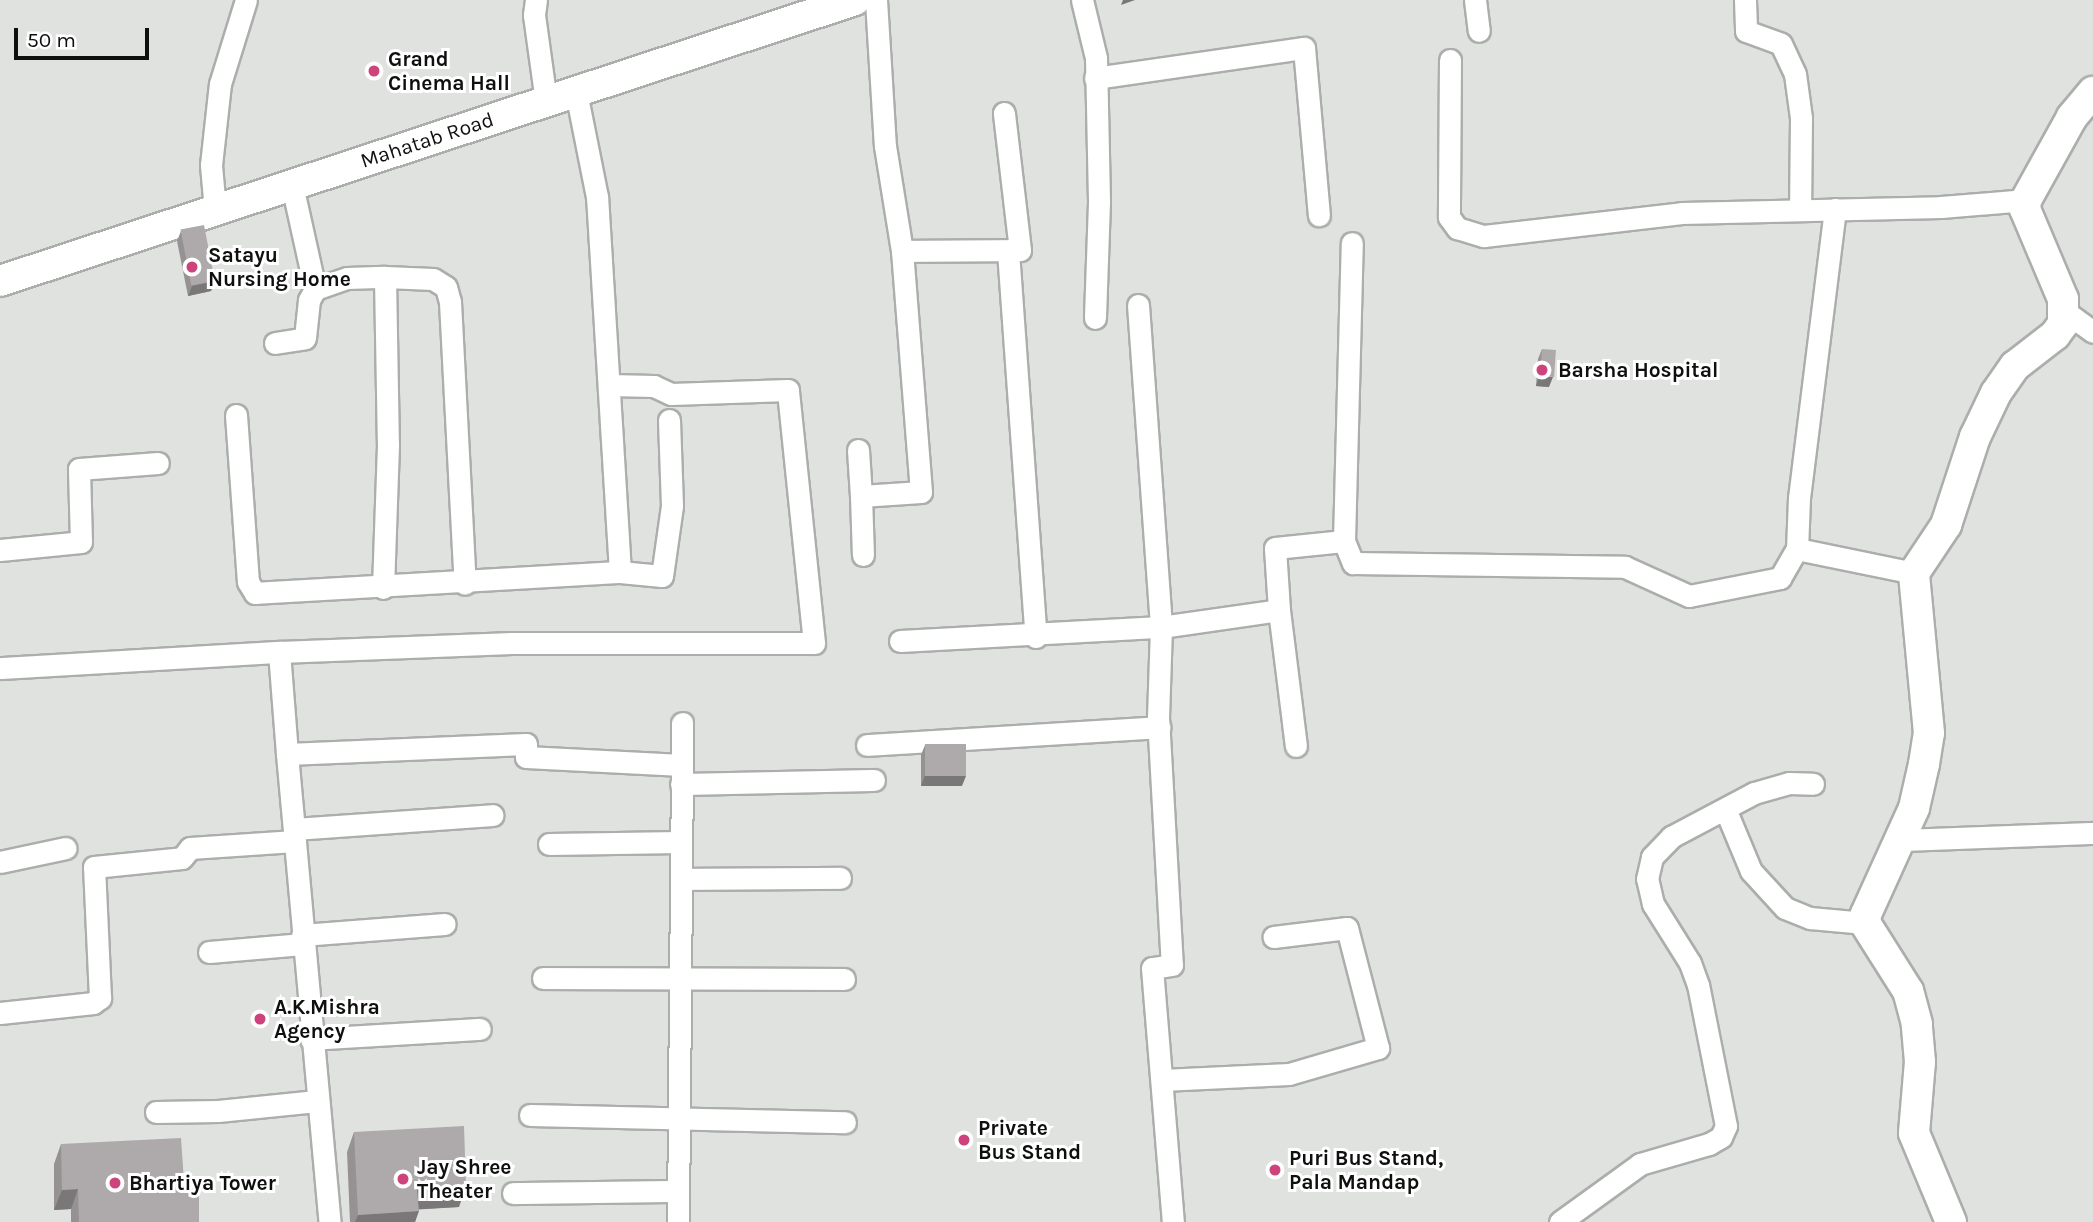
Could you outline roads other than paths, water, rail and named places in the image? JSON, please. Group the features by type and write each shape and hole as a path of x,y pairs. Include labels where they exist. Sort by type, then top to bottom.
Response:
{"street":[{"path":"215,210 211,165 220,84 246,0"},
{"path":"536,0 534,15 546,102"},
{"name":"Mahatab Road","path":"0,281 855,0"},
{"path":"861,496 921,492 902,251 886,146 876,0"},
{"path":"1082,0 1095,43 1099,202 1095,318"},
{"path":"1475,0 1479,31"},
{"path":"1745,0 1746,31 1781,44 1795,74 1801,118 1800,209"},
{"path":"1096,78 1304,48 1319,215"},
{"path":"1450,60 1450,217 1457,228 1501,237 1682,213 2026,200"},
{"path":"576,92 597,197 620,572"},
{"path":"1865,923 1914,808 1929,733 1914,573 1946,525 1975,436 1997,393 2015,366 2056,335 2063,324 2063,310 2052,267 2025,209 2026,200 2072,117 2093,92"},
{"path":"902,251 1020,250 1004,113"},
{"path":"292,185 316,289"},
{"path":"1352,243 1344,541 1353,563 1625,567 1689,596 1780,578 1797,549 1799,498 1835,209"},
{"path":"1007,251 1036,637"},
{"path":"383,588 388,445 385,277"},
{"path":"275,343 305,338 309,300 316,289 347,278 433,279 446,287 450,302 464,584"},
{"path":"1138,305 1161,627 1159,727 1172,965 1152,968 1173,1222"},
{"path":"2063,310 2093,332"},
{"path":"0,668 512,643 814,643 788,390 671,394 654,386 609,385"},
{"path":"236,415 250,589 262,593 464,584 620,572 662,576 672,506 669,420"},
{"path":"858,450 863,555"},
{"path":"0,550 81,542 79,470 158,463"},
{"path":"1296,746 1279,610 1275,548 1344,541"},
{"path":"1797,549 1914,573"},
{"path":"900,641 1036,637 1161,627 1279,610"},
{"path":"279,653 316,1101 330,1222"},
{"path":"678,1222 682,723"},
{"path":"867,745 1159,727"},
{"path":"287,754 526,744 526,757 682,774 874,780"},
{"path":"1560,1222 1640,1164 1709,1144 1721,1137 1726,1126 1698,985 1690,963 1653,904 1647,879 1652,857 1671,837 1726,811 1754,793 1789,782 1813,784"},
{"path":"1726,811 1751,871 1785,908 1810,918 1865,923"},
{"path":"0,1013 100,998 94,867 182,858 190,848 493,815"},
{"path":"1900,840 2093,833"},
{"path":"549,845 681,842"},
{"path":"0,862 66,849"},
{"path":"681,879 840,878"},
{"path":"1865,923 1908,991 1917,1024 1920,1062 1914,1133 1951,1222"},
{"path":"209,952 445,924"},
{"path":"1162,1080 1289,1074 1378,1048 1347,928 1274,937"},
{"path":"542,978 680,981 844,979"},
{"path":"311,1039 480,1029"},
{"path":"156,1112 316,1101"},
{"path":"530,1115 845,1122"},
{"path":"513,1193 678,1191"}],"place":[{"name":"Grand Cinema Hall","path":"374,71"},
{"name":"Satayu Nursing Home","path":"192,267"},
{"name":"Barsha Hospital","path":"1542,370"},
{"name":"A.K.Mishra Agency","path":"260,1019"},
{"name":"Private Bus Stand","path":"964,1140"},
{"name":"Puri Bus Stand, Pala Mandap","path":"1275,1170"},
{"name":"Jay Shree Theater","path":"403,1179"},
{"name":"Bhartiya Tower","path":"115,1183"}]}
